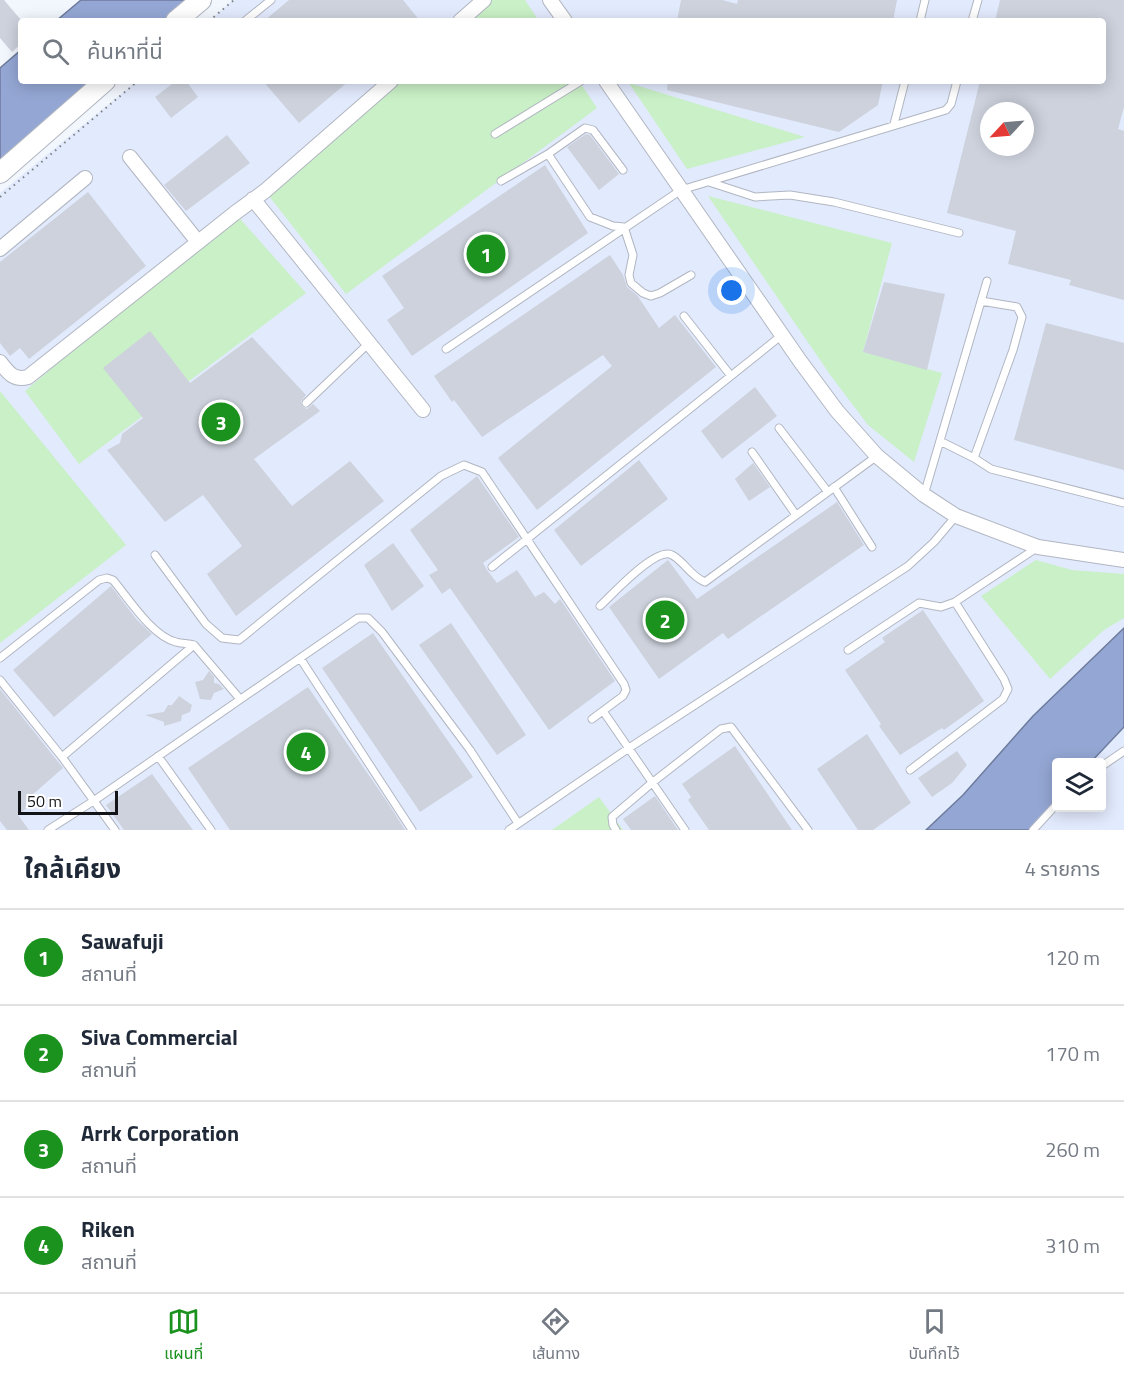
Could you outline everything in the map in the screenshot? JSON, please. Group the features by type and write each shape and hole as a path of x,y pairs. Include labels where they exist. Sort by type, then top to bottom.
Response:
{"street":[{"path":"180,18 201,0"},
{"path":"463,18 484,0"},
{"path":"550,0 563,18"},
{"path":"0,172 102,84"},
{"path":"0,362 12,376 20,379 28,377 254,200 389,84"},
{"path":"608,84 782,335 837,411 877,456 924,495 956,516 1038,547 1124,560"},
{"path":"130,157 198,242"},
{"path":"0,249 84,178"},
{"path":"254,200 423,410"}],"lane":[{"path":"249,18 271,0"},
{"path":"921,18 925,0"},
{"path":"973,18 978,0"},
{"path":"495,134 576,84"},
{"path":"894,124 903,84"},
{"path":"446,349 681,190 946,110 951,104 956,84"},
{"path":"501,181 548,154 585,128 592,130 623,170"},
{"path":"548,154 590,216 613,226 624,227"},
{"path":"709,182 755,197 790,195 834,202 959,233"},
{"path":"624,227 633,255 629,275 631,283 643,293 651,296 660,293 691,274"},
{"path":"924,495 987,280"},
{"path":"974,458 1013,350 1022,317 1017,307 981,301"},
{"path":"684,316 731,376"},
{"path":"492,567 782,335"},
{"path":"306,403 369,343"},
{"path":"779,428 831,490 872,547"},
{"path":"940,441 991,469 1124,503"},
{"path":"752,452 796,515"},
{"path":"600,606 652,558 663,553 671,554 695,578 705,582 877,456"},
{"path":"155,555 206,624 222,639 239,640 441,476 464,465 482,472 624,684 626,690 624,696 592,719"},
{"path":"509,830 629,748 908,566 934,542 956,516"},
{"path":"848,650 919,603 941,607 955,602 1038,547"},
{"path":"0,658 99,580 107,578 113,580 152,629 176,642 194,645 240,699"},
{"path":"910,770 1003,699 1008,689 955,602"},
{"path":"48,830 358,618 368,618 382,632 470,750 518,823"},
{"path":"62,757 194,645"},
{"path":"300,658 412,830"},
{"path":"0,680 62,757 115,830"},
{"path":"603,711 685,830"},
{"path":"616,830 612,817 721,729 731,727 808,830"},
{"path":"1106,763 1124,751"},
{"path":"158,756 211,830"},
{"path":"1033,830 1052,809"}],"path":[{"path":"213,18 234,0"},
{"path":"0,197 134,84"}],"shaded area":[{"path":"233,0 1124,0 1124,830 0,830 0,193 133,84 1106,84 1106,18 212,18"}],"green space":[{"path":"484,0 525,0 537,18 463,18"},
{"path":"388,84 581,84 597,108 346,294 265,191"},
{"path":"630,84 805,137 687,169"},
{"path":"708,196 892,243 863,352 942,373 914,462 868,425 831,376"},
{"path":"235,213 306,293 79,464 25,391"},
{"path":"0,391 126,545 0,643"},
{"path":"1036,560 1072,570 1124,574 1124,618 1104,630 1050,679 981,596"},
{"path":"599,797 623,830 552,830"}],"water":[{"path":"81,0 195,0 174,18 60,18"},
{"path":"18,53 18,84 95,84 0,164 0,68"},
{"path":"1124,628 1124,727 1095,758 1052,758 1052,808 1033,830 926,830 963,795 1033,716"}],"building":[{"path":"0,0 4,0 19,18 18,47 12,52 0,38"},
{"path":"289,0 403,0 418,18 268,18"},
{"path":"681,0 722,0 737,4 738,0 897,0 894,18 678,18"},
{"path":"1000,0 1124,0 1124,107 1118,129 1124,131 1124,300 1069,285 1071,280 1008,264 1016,231 947,213 979,84 1106,84 1106,18 996,18"},
{"path":"172,84 188,84 198,97 171,118 155,97"},
{"path":"266,84 345,84 299,123"},
{"path":"668,84 882,84 878,105 839,132 667,90"},
{"path":"586,134 590,135 619,174 599,190 567,147"},
{"path":"227,135 250,163 186,211 164,185"},
{"path":"545,165 588,233 412,356 387,320 404,308 382,276"},
{"path":"88,192 146,266 29,359 20,348 10,356 0,343 0,262"},
{"path":"610,255 623,275 627,287 637,295 659,328 675,315 716,367 537,510 498,458 612,366 603,355 482,437 454,400 452,402 434,376"},
{"path":"884,282 945,294 927,370 863,352"},
{"path":"1046,323 1124,343 1124,470 1014,440"},
{"path":"150,331 190,383 252,337 306,395 301,401 302,406 307,409 313,404 320,411 254,459 292,506 350,461 384,501 236,616 207,574 242,546 203,495 165,522 107,450 120,443 122,434 143,418 103,368"},
{"path":"755,387 777,416 722,459 701,431"},
{"path":"639,460 668,499 581,566 554,530"},
{"path":"753,463 770,487 749,501 735,479"},
{"path":"477,476 519,537 483,563 487,570 497,583 517,570 535,597 544,592 555,604 560,599 615,681 549,730 450,588 442,594 429,575 438,570 410,530"},
{"path":"837,502 864,545 728,639 723,633 659,679 609,607 668,560 697,599"},
{"path":"393,543 424,586 392,611 364,565"},
{"path":"111,586 137,620 152,634 54,717 13,670"},
{"path":"923,610 984,701 944,730 942,728 900,755 879,726 881,724 845,670 885,642 882,638"},
{"path":"451,623 526,735 497,755 419,645"},
{"path":"373,633 473,777 420,812 322,668"},
{"path":"209,671 214,677 214,683 224,689 214,693 211,700 200,699 195,682 203,680"},
{"path":"308,687 405,830 230,830 188,768"},
{"path":"0,689 63,768 31,796 35,801 18,815 29,830 7,830 0,821"},
{"path":"179,696 192,705 190,712 182,715 181,721 164,726 164,722 145,715 164,712 168,705 172,705"},
{"path":"867,734 911,803 873,830 858,830 817,769"},
{"path":"735,746 792,830 709,830 688,800 691,797 682,784"},
{"path":"957,751 967,765 952,783 932,797 918,778"},
{"path":"152,774 193,830 124,830 106,805"},
{"path":"655,796 678,830 631,830 623,819"}],"place":[{"name":"Sawafuji","path":"486,254"},
{"name":"Arrk Corporation","path":"221,422"},
{"name":"Siva Commercial","path":"665,620"},
{"name":"Riken","path":"306,752"}]}
